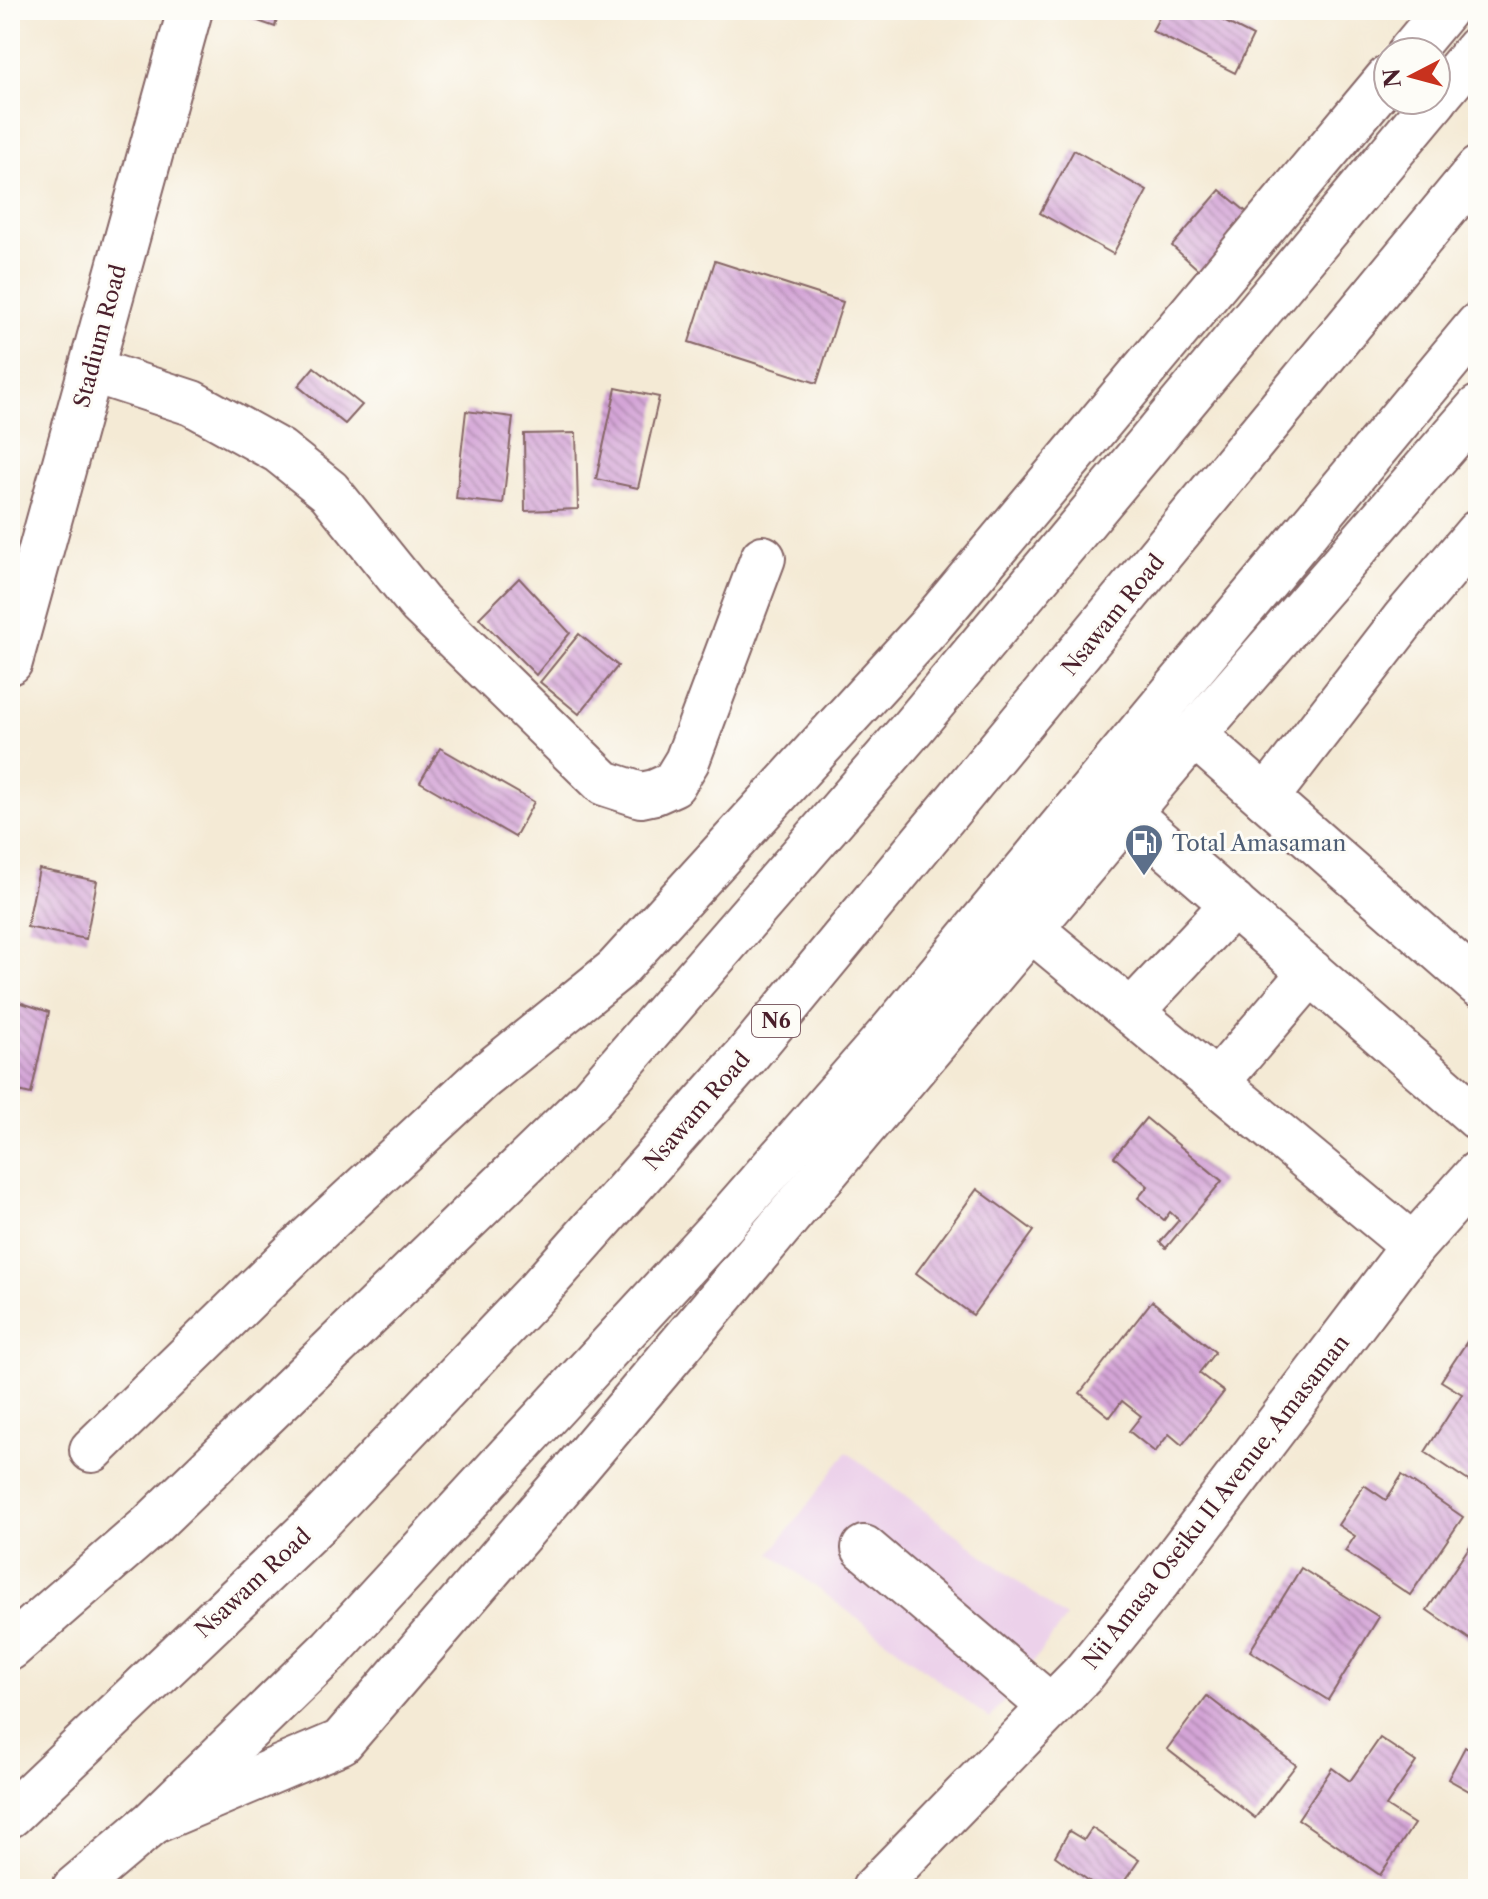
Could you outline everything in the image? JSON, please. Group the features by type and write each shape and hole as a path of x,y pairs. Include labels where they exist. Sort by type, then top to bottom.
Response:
{"main road":[{"name":"Stadium Road","path":"10,662 190,10"},
{"path":"1423,36 1444,10 1478,26"},
{"path":"1452,79 1478,48"},
{"path":"92,1450 299,1248 470,1090 616,970 929,627 1372,97"},
{"path":"10,1648 151,1525 589,1101 913,727 1421,116"},
{"name":"Nsawam Road","path":"10,1815 322,1518 537,1292 767,1031 1478,169"},
{"path":"74,1889 153,1822 332,1648 724,1223 892,1031 1478,325"},
{"path":"91,370 192,403 279,451 329,491 420,604 556,740 604,783 641,795 673,784 687,761 763,558"},
{"path":"153,1822 341,1742 1194,735 1478,408"},
{"path":"1266,798 1405,618 1478,532"},
{"path":"1194,735 1478,984"},
{"path":"1129,814 1478,1118"},
{"path":"1131,1012 1233,904"},
{"path":"1031,929 1413,1246"},
{"path":"1217,1082 1311,972"},
{"name":"Nii Amasa Oseiku II Avenue, Amasaman","path":"874,1889 1083,1674 1160,1579 1413,1246 1478,1173"},
{"path":"864,1548 1051,1707"}],"shaded area":[{"path":"847,1452 1066,1618 990,1719 771,1553"}],"building":[{"path":"227,10 279,10 275,27"},
{"path":"1163,10 1202,10 1253,36 1235,73 1152,31"},
{"path":"1074,150 1147,191 1113,254 1040,213"},
{"path":"1220,190 1260,223 1211,281 1172,246"},
{"path":"715,261 843,302 817,383 689,342"},
{"path":"314,367 362,405 345,424 298,386"},
{"path":"616,388 659,397 638,488 596,479"},
{"path":"466,411 513,417 503,504 456,499"},
{"path":"576,433 578,509 525,511 524,434"},
{"path":"519,578 570,633 536,675 479,618"},
{"path":"579,634 618,666 579,714 540,682"},
{"path":"440,748 534,802 515,837 420,782"},
{"path":"39,869 97,881 86,939 27,927"},
{"path":"10,999 49,1012 31,1094 10,1089"},
{"path":"1146,1118 1222,1181 1166,1248 1160,1242 1179,1220 1170,1212 1164,1220 1138,1198 1148,1186 1114,1157"},
{"path":"977,1189 1034,1231 973,1315 916,1273"},
{"path":"1152,1301 1215,1352 1199,1373 1224,1392 1182,1445 1169,1434 1155,1452 1129,1431 1141,1416 1122,1401 1110,1417 1080,1393"},
{"path":"1472,1334 1478,1338 1476,1486 1425,1452 1462,1394 1441,1381"},
{"path":"1402,1475 1463,1517 1410,1595 1345,1551 1355,1536 1338,1525 1364,1485 1386,1500"},
{"path":"1478,1534 1478,1645 1427,1610"},
{"path":"1301,1568 1379,1617 1328,1700 1250,1651"},
{"path":"1207,1696 1296,1765 1255,1818 1167,1749"},
{"path":"1380,1738 1416,1762 1386,1806 1414,1824 1380,1875 1298,1819 1332,1768 1350,1781"},
{"path":"1465,1747 1478,1754 1478,1796 1448,1779"},
{"path":"1092,1828 1139,1860 1119,1889 1100,1889 1055,1856 1069,1831 1084,1840"}],"place":[{"name":"Total Amasaman","path":"1144,877"}]}
